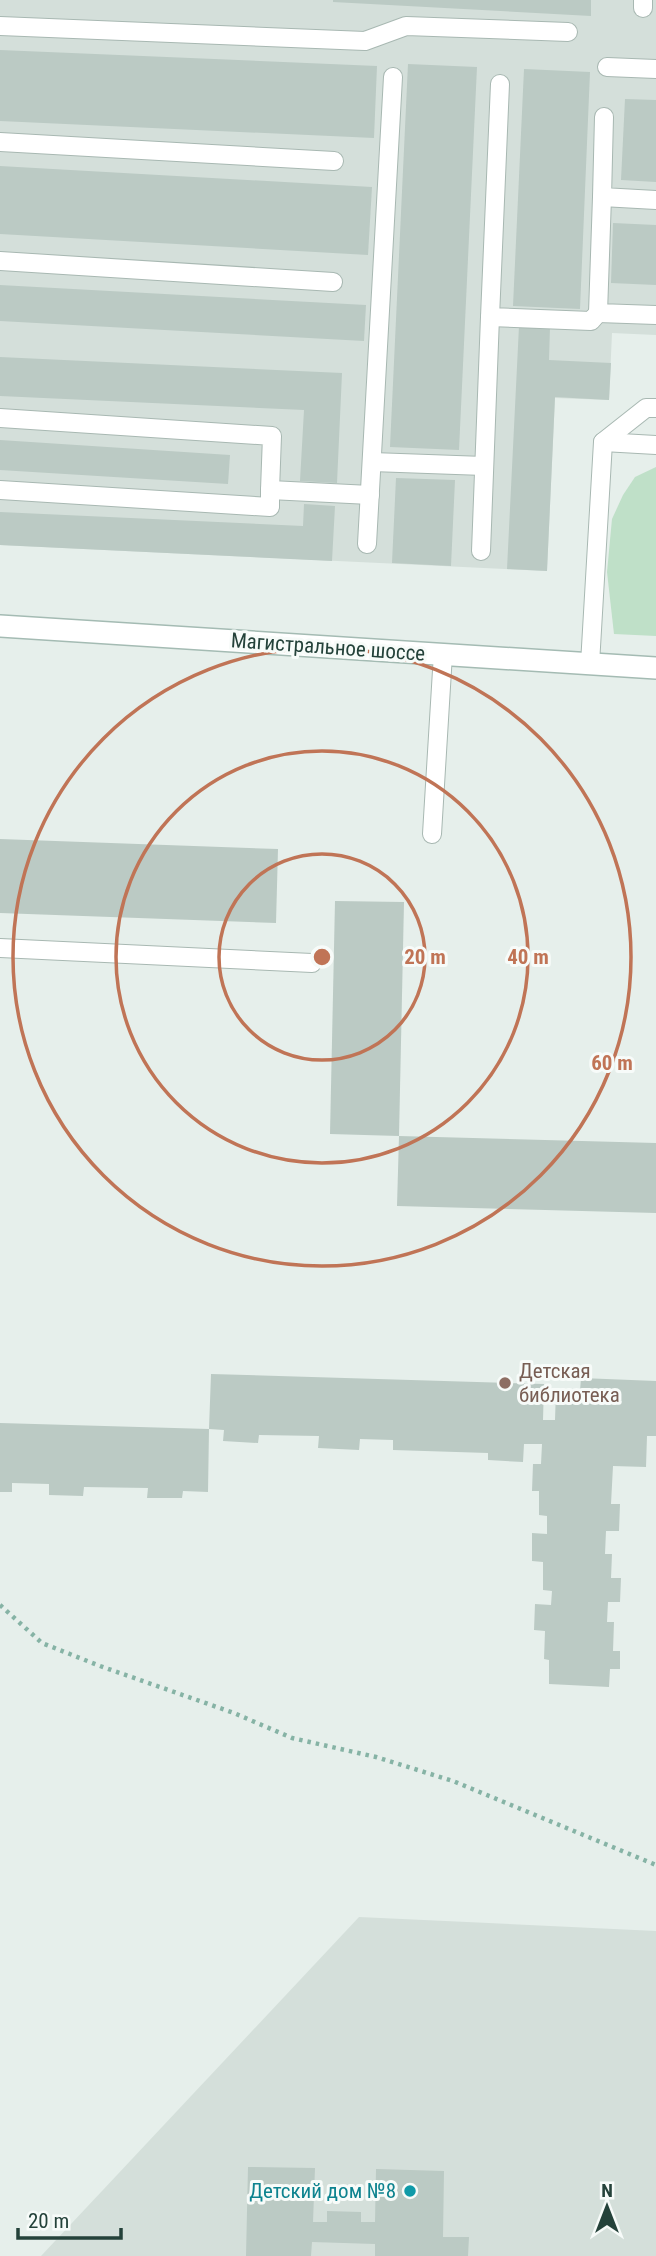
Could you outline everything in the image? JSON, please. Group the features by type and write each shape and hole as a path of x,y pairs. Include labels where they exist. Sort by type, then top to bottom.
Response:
{"main road":[{"name":"Магистральное шоссе","path":"0,626 656,668"}],"lane":[{"path":"0,26 365,41 406,26 568,32"},
{"path":"607,67 656,69"},
{"path":"367,544 393,76"},
{"path":"481,551 500,84"},
{"path":"491,317 591,321 598,313 604,117"},
{"path":"0,142 334,161"},
{"path":"602,197 656,200"},
{"path":"0,261 333,282"},
{"path":"598,313 656,314"},
{"path":"590,664 603,442 646,408 656,408"},
{"path":"0,418 272,436 270,507 0,491"},
{"path":"603,442 656,445"},
{"path":"372,462 484,466"},
{"path":"270,490 370,495"},
{"path":"432,834 443,654"},
{"path":"0,948 312,963"}],"path":[{"path":"0,1605 42,1643 100,1666 234,1713 292,1738 376,1756 453,1781 656,1865"}],"shaded area":[{"path":"0,0 656,0 656,335 612,333 609,400 555,398 547,571 0,545"},
{"path":"359,1917 656,1931 656,2256 41,2256"}],"green space":[{"path":"656,467 656,636 614,634 607,572 612,519 635,477"}],"building":[{"path":"591,0 591,16 333,2"},
{"path":"0,50 377,66 374,138 0,121"},
{"path":"408,64 477,67 459,450 390,447"},
{"path":"524,69 590,72 580,309 513,306"},
{"path":"625,99 656,100 656,182 621,180"},
{"path":"0,166 372,187 368,255 0,234"},
{"path":"613,223 656,225 656,285 611,283"},
{"path":"0,285 366,305 364,341 0,321"},
{"path":"519,326 550,327 549,360 611,363 609,400 555,397 547,571 507,569"},
{"path":"0,357 342,373 337,483 300,481 304,410 0,396"},
{"path":"0,440 230,455 228,484 0,470"},
{"path":"396,478 455,480 451,566 392,563"},
{"path":"304,504 335,506 332,561 0,545 0,512 303,526"},
{"path":"0,839 278,849 276,923 0,913"},
{"path":"335,901 404,902 399,1136 330,1134"},
{"path":"399,1136 656,1143 656,1213 397,1206"},
{"path":"211,1374 544,1384 543,1420 555,1420 556,1390 580,1391 581,1378 656,1381 656,1436 647,1436 646,1467 613,1466 611,1504 620,1504 619,1531 606,1531 605,1554 612,1554 611,1578 621,1578 620,1602 608,1602 607,1622 614,1622 613,1651 620,1651 620,1669 610,1669 609,1687 549,1684 549,1660 544,1659 545,1631 534,1630 535,1604 551,1605 552,1591 543,1590 543,1562 532,1561 532,1533 547,1534 547,1516 539,1515 539,1491 532,1491 533,1464 541,1464 542,1444 524,1444 523,1462 488,1460 488,1453 393,1450 393,1440 360,1439 359,1450 318,1448 319,1436 259,1435 258,1443 223,1441 224,1430 209,1429"},
{"path":"0,1423 209,1429 208,1492 183,1491 182,1498 147,1498 148,1488 84,1487 83,1496 49,1495 49,1484 12,1483 12,1492 0,1492"},
{"name":"Детский дом №8","path":"248,2167 315,2168 313,2222 327,2222 327,2211 361,2212 361,2222 375,2222 376,2169 444,2171 443,2237 469,2237 468,2256 375,2256 375,2244 312,2242 311,2256 246,2256"}],"place":[{"name":"Детская библиотека","path":"505,1383"},
{"name":"Детский дом №8","path":"410,2191"}]}
